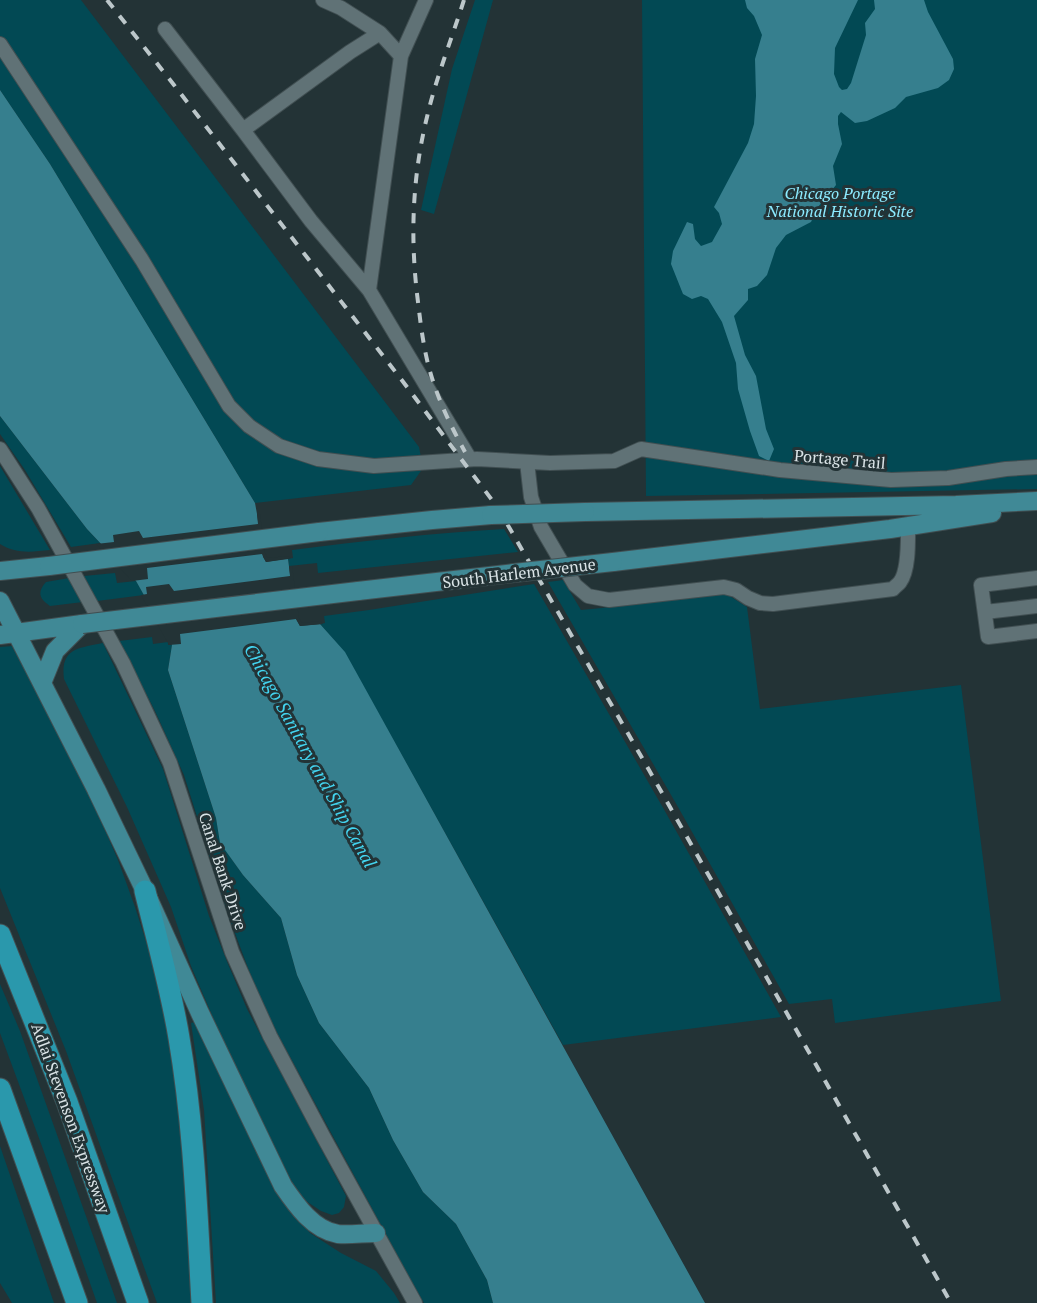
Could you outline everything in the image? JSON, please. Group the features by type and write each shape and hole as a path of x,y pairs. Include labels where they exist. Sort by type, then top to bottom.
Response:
{"highway":[{"path":"145,891 179,1038 193,1148 202,1303"},
{"name":"Adlai Stevenson Expressway","path":"0,934 67,1102 138,1303"},
{"path":"0,1089 77,1303"}],"main road":[{"name":"South Harlem Avenue","path":"9,634 908,526 1037,503"},
{"name":"South Harlem Avenue","path":"0,571 319,532 509,514 1037,503"},
{"path":"0,601 9,634 42,683 145,891 200,1013 283,1186 299,1209 316,1225 337,1234 376,1233"},
{"path":"42,683 55,651 82,624"}],"street":[{"path":"323,0 341,8 380,33 401,56"},
{"path":"369,290 401,56 426,0"},
{"path":"165,29 310,221 369,290 470,459"},
{"path":"243,130 350,52 380,33"},
{"path":"0,44 142,260 229,406 249,426 279,446 318,459 374,466 470,459 527,462 531,497 541,527 575,585 588,596 609,600 724,587 736,590 760,603 773,604 893,589 901,581 906,566 908,526"},
{"name":"Canal Bank Drive","path":"0,449 38,508 123,663 170,763 232,952 270,1036 415,1303"},
{"name":"Portage Trail","path":"527,462 614,460 641,449 780,470 891,480 948,478 1006,469 1037,467"},
{"path":"1037,578 981,585 988,637 1037,630"},
{"path":"985,612 1037,606"}],"green space":[{"path":"0,0 81,0 419,447 423,468 411,485 255,503 50,164 0,90"},
{"path":"475,0 493,0 434,214 421,210 452,69"},
{"name":"Chicago Portage National Historic Site","path":"642,0 1037,0 1037,489 646,496"},
{"path":"0,416 100,543 71,547 25,470 0,434"},
{"path":"0,466 50,550 18,551 0,544"},
{"path":"504,529 518,552 318,573 317,563 289,566 288,559 293,558 292,550"},
{"path":"115,573 117,583 136,581 144,595 97,601 84,576"},
{"path":"69,578 83,602 50,606 43,601 40,592 46,582"},
{"path":"563,580 581,610 709,593 725,593 747,607 760,709 961,685 1001,1001 835,1023 832,999 789,1004 548,582"},
{"path":"534,584 781,1017 563,1045 345,653 320,624 325,623 324,616"},
{"path":"152,637 153,644 168,642 168,645 172,645 168,670 216,818 220,843 243,875 281,918 297,975 319,1023 369,1088 393,1140 423,1192 456,1224 487,1280 493,1303 424,1303 275,1029 251,976 226,909 184,775 155,711 119,641"},
{"path":"103,643 163,769 209,916 247,1009 346,1196 344,1207 339,1213 332,1215 321,1211 306,1201 289,1181 240,1081 191,966 171,907 127,807 64,679 65,661 68,655 79,648"},
{"path":"12,646 93,802 118,860 156,973 179,1086 194,1303 157,1303 66,1051 0,888 0,647"},
{"path":"0,984 20,1031 117,1303 97,1303 0,1033"},
{"path":"199,1021 282,1194 310,1233 341,1253 376,1271 400,1303 216,1303 204,1110 191,1023"},
{"path":"0,1146 54,1303 12,1303 0,1283"}],"water":[{"path":"745,0 858,0 835,48 834,74 842,90 847,89 851,83 866,35 865,23 875,9 874,0 924,0 953,59 954,69 949,80 938,88 906,97 895,108 867,121 855,123 841,112 838,116 838,124 842,144 833,166 836,185 818,207 811,222 786,235 776,248 767,275 757,286 748,289 748,300 734,316 745,355 756,376 766,429 774,449 769,461 759,456 750,431 738,389 736,363 722,322 708,299 701,296 692,299 683,294 671,264 673,251 687,222 693,224 695,239 701,246 712,242 722,224 719,213 714,207 748,143 754,124 755,59 762,35"},
{"name":"Chicago Sanitary and Ship Canal","path":"0,90 50,164 255,503 263,557 266,562 288,559 296,619 300,626 320,624 345,652 705,1303 493,1303 487,1280 456,1224 423,1192 393,1140 369,1088 319,1023 297,975 281,918 243,875 220,843 216,818 168,670 172,645 136,581 87,529 0,416"}],"pier":[{"path":"257,514 260,514 265,553 268,558 288,556 291,558 266,562 262,554 147,568 148,579 132,581 96,544 114,542 113,535 139,531 143,538 258,524"},
{"path":"289,566 292,566 299,618 302,623 320,621 323,624 300,626 296,619 180,634 181,644 169,645 141,595 147,594 146,587 169,584 174,591 290,576"}],"railway":[{"path":"107,0 498,508 951,1303"},
{"path":"464,0 427,117 415,186 413,232 415,279 427,359 435,388 465,452"}]}
